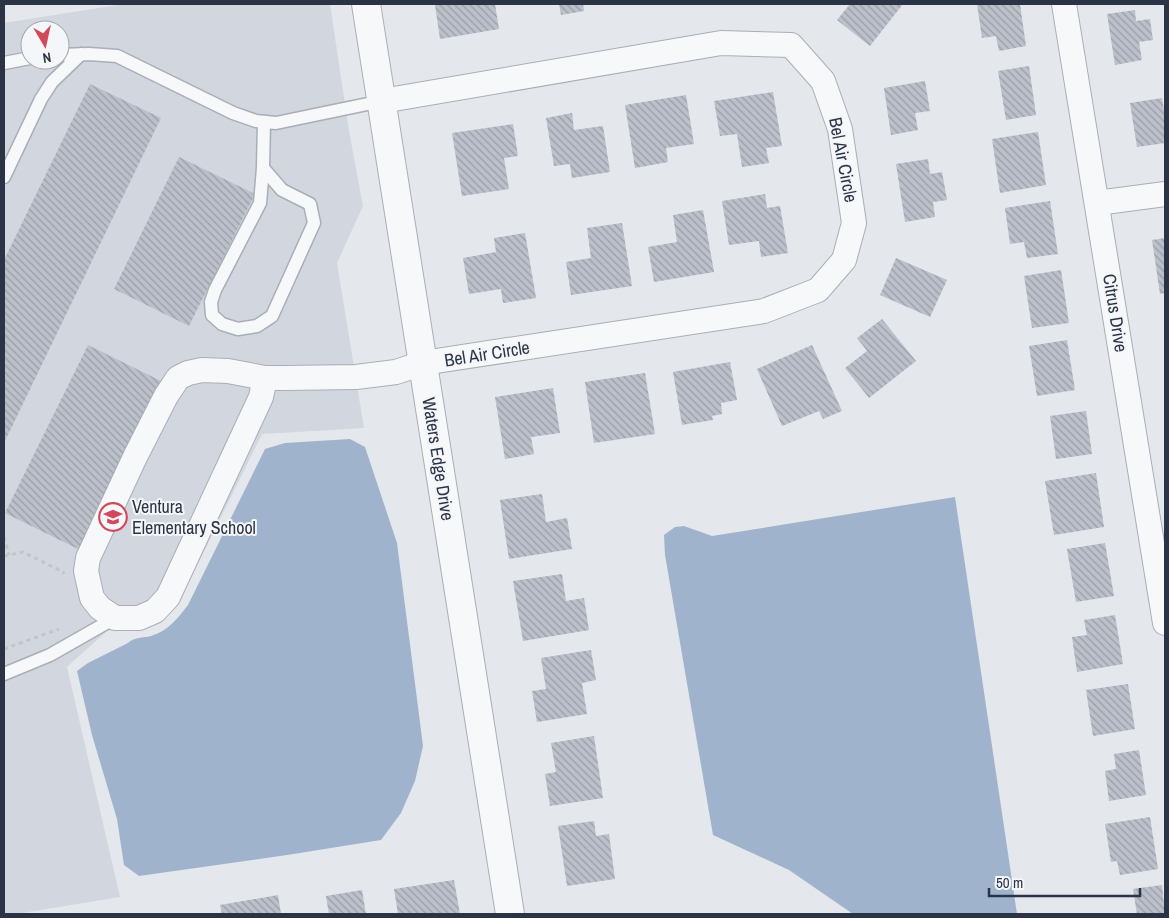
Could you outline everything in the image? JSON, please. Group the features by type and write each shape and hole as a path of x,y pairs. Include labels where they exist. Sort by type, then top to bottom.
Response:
{"street":[{"name":"Waters Edge Drive","path":"366,4 510,914"},
{"name":"Citrus Drive","path":"1064,4 1165,623"},
{"name":"Bel Air Circle","path":"114,618 100,608 92,598 86,571 88,558 166,396 178,378 188,373 202,370 265,378 356,377 396,372 423,363 764,311 818,290 844,260 854,222 840,129 823,81 791,45 721,44 382,101"},
{"path":"1097,203 1165,194"},
{"path":"114,618 139,618 155,611 168,598 261,396 265,378"}],"lane":[{"path":"4,177 41,99 52,82 81,54"},
{"path":"70,55 117,56 233,113 256,121 276,124 382,101"},
{"path":"4,63 20,60"},
{"path":"263,168 282,190 310,204 314,223 272,316 257,326 238,329 222,324 212,315 211,302 215,290 260,203 264,122"},
{"path":"4,674 50,655 114,618"}],"path":[{"path":"4,536 9,555"},
{"path":"4,556 23,552 63,572 65,580"},
{"path":"4,649 67,626"}],"shaded area":[{"name":"Ventura Elementary School","path":"124,4 330,4 349,131 363,206 337,263 364,428 262,434 180,600 164,619 150,626 123,631 108,630 67,667 120,897 16,914 4,914 4,23 20,20 20,70 70,70 70,20 23,20"}],"water":[{"path":"350,439 365,447 397,543 423,746 415,781 401,813 381,840 139,876 124,865 117,819 92,735 77,671 88,663 133,640 163,631 180,615 188,605 265,449 285,443"},
{"path":"955,497 1017,914 853,914 789,870 713,835 665,555 664,535 675,527 684,526 712,536"}],"building":[{"path":"495,4 499,29 440,39 435,5"},
{"path":"559,4 583,4 584,11 561,15"},
{"path":"850,4 903,4 870,46 837,20"},
{"path":"977,4 1020,4 1026,46 999,51 996,36 982,38"},
{"path":"1135,10 1136,21 1150,19 1153,40 1139,42 1142,60 1115,65 1107,14"},
{"path":"1029,66 1036,115 1006,120 998,71"},
{"path":"925,81 930,111 915,113 918,130 891,135 884,88"},
{"path":"90,84 161,118 4,443 4,260"},
{"path":"773,92 782,146 766,148 769,163 742,167 737,134 720,136 714,101"},
{"path":"686,95 694,144 666,148 668,162 635,168 625,105"},
{"path":"1162,98 1165,116 1165,143 1137,147 1130,103"},
{"path":"572,113 574,130 603,126 610,172 572,178 570,164 554,166 546,118"},
{"path":"513,124 518,156 504,158 509,189 462,196 452,133"},
{"path":"1038,132 1046,185 1000,193 992,139"},
{"path":"179,157 255,194 189,326 114,289"},
{"path":"928,159 930,174 942,172 947,200 933,202 935,217 905,222 896,164"},
{"path":"765,194 767,208 780,206 788,253 761,257 759,241 729,245 722,201"},
{"path":"1050,201 1058,254 1027,258 1024,242 1010,244 1005,208"},
{"path":"703,210 714,272 654,282 648,247 677,242 673,215"},
{"path":"622,223 632,286 571,295 566,262 591,258 587,228"},
{"path":"525,233 536,298 503,303 501,289 469,294 463,258 496,252 494,238"},
{"path":"1165,238 1165,293 1160,294 1152,240"},
{"path":"896,258 947,280 930,317 880,295"},
{"path":"1061,270 1069,323 1032,328 1024,276"},
{"path":"882,319 916,361 869,398 845,368 867,351 857,338"},
{"path":"1067,340 1075,390 1037,396 1029,346"},
{"path":"88,345 163,382 80,550 5,513"},
{"path":"812,345 842,411 823,419 819,411 782,426 757,369"},
{"path":"730,362 737,400 721,403 722,414 712,416 713,420 682,425 673,372"},
{"path":"645,373 655,434 594,443 585,382"},
{"path":"553,388 560,433 531,437 534,454 505,459 495,397"},
{"path":"1086,411 1092,454 1056,459 1050,416"},
{"path":"1096,473 1104,527 1054,535 1045,481"},
{"path":"542,494 546,522 567,518 572,549 509,559 500,500"},
{"path":"1105,543 1114,596 1076,602 1067,549"},
{"path":"562,574 566,601 584,598 589,630 523,641 513,581"},
{"path":"1115,615 1123,664 1077,672 1072,637 1087,635 1084,620"},
{"path":"591,650 596,680 582,683 587,714 537,722 532,691 546,689 541,658"},
{"path":"1128,684 1135,729 1093,736 1086,690"},
{"path":"594,736 603,798 550,806 545,774 556,772 551,743"},
{"path":"1139,750 1146,795 1109,801 1105,771 1116,769 1114,754"},
{"path":"1150,817 1158,869 1120,875 1117,861 1111,862 1105,824"},
{"path":"594,821 596,836 609,834 615,879 567,886 558,826"},
{"path":"454,880 460,914 398,914 394,889"},
{"path":"1162,885 1165,914 1137,914 1133,889"},
{"path":"362,890 366,914 329,914 326,896"},
{"path":"278,895 281,914 222,914 220,905"}],"place":[{"name":"Ventura Elementary School","path":"113,517"}]}
